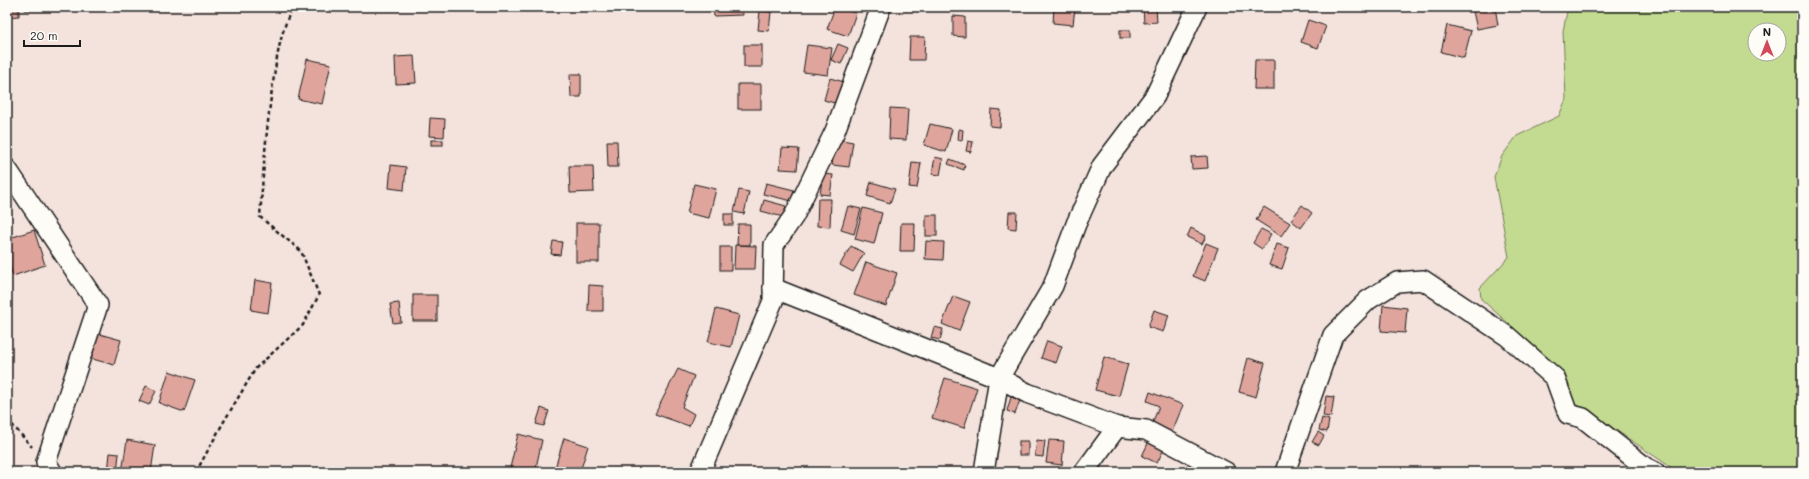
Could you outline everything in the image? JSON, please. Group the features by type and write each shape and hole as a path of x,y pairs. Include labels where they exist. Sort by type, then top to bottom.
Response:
{"street":[{"path":"700,472 731,395 773,301 774,245 794,216 835,131 846,106 881,7"},
{"path":"984,472 999,378 1053,286 1076,224 1102,166 1155,96 1197,7"},
{"path":"7,169 98,305 49,467"},
{"path":"1285,472 1333,335 1368,300 1396,282 1423,280 1507,336 1555,378 1568,414 1583,418 1646,467 1655,472"},
{"path":"773,288 999,378 1027,393 1117,427 1146,430 1226,472"},
{"path":"1084,472 1117,427"}],"path":[{"path":"196,472 256,368 303,325 319,295 301,251 260,217 265,143 276,64 288,16 293,7"},
{"path":"7,419 49,467"}],"green space":[{"path":"1568,7 1802,7 1802,472 1678,472 1604,422 1576,407 1565,374 1481,299 1480,288 1509,257 1494,177 1502,156 1517,136 1559,116 1566,99 1563,31"}],"building":[{"path":"25,7 30,7 30,10 25,10"},
{"path":"107,7 124,7 108,9"},
{"path":"713,7 742,7 743,15 714,16"},
{"path":"835,7 856,13 848,36 827,29"},
{"path":"853,7 864,7 862,11"},
{"path":"1054,7 1075,7 1073,25 1053,23"},
{"path":"1143,7 1156,7 1157,22 1144,23"},
{"path":"1472,7 1495,7 1498,25 1477,29"},
{"path":"19,8 19,16 7,17 7,9"},
{"path":"760,11 771,12 769,31 758,30"},
{"path":"953,16 965,17 965,37 953,36"},
{"path":"1308,20 1326,26 1318,48 1301,42"},
{"path":"1447,25 1471,31 1464,58 1441,52"},
{"path":"1120,30 1130,30 1130,38 1120,38"},
{"path":"910,37 925,37 924,60 909,60"},
{"path":"838,44 848,48 841,64 831,60"},
{"path":"744,45 762,45 762,67 744,67"},
{"path":"807,45 832,48 828,75 803,72"},
{"path":"414,56 416,83 396,84 395,57"},
{"path":"307,59 331,64 322,104 298,99"},
{"path":"1255,60 1274,60 1274,89 1254,89"},
{"path":"570,74 581,74 581,97 571,97"},
{"path":"830,78 844,82 838,104 824,100"},
{"path":"738,84 761,84 761,109 738,109"},
{"path":"890,108 908,109 906,140 889,139"},
{"path":"991,109 1001,110 1000,127 990,126"},
{"path":"430,118 445,119 444,137 429,136"},
{"path":"930,124 952,129 946,152 924,145"},
{"path":"959,129 963,130 962,140 958,140"},
{"path":"836,139 853,142 849,167 832,165"},
{"path":"431,140 443,140 443,145 431,145"},
{"path":"607,141 617,141 618,167 608,167"},
{"path":"968,141 973,142 971,152 966,151"},
{"path":"782,148 799,149 797,170 780,169"},
{"path":"1207,156 1208,168 1192,169 1191,157"},
{"path":"935,157 943,159 940,175 932,174"},
{"path":"950,159 965,165 964,170 948,164"},
{"path":"912,162 921,163 917,188 909,187"},
{"path":"391,165 406,167 404,190 389,188"},
{"path":"569,166 593,166 594,192 570,193"},
{"path":"823,174 833,175 830,195 820,194"},
{"path":"871,182 895,189 890,203 867,196"},
{"path":"766,183 794,190 792,201 763,194"},
{"path":"694,184 716,189 709,218 687,213"},
{"path":"739,190 749,192 744,214 734,212"},
{"path":"818,199 831,199 830,227 817,226"},
{"path":"764,200 786,206 783,217 761,211"},
{"path":"1302,205 1312,213 1301,228 1291,220"},
{"path":"848,206 861,209 854,234 841,230"},
{"path":"1264,207 1290,223 1281,236 1256,220"},
{"path":"863,208 882,213 874,244 855,239"},
{"path":"1009,212 1017,212 1016,229 1008,228"},
{"path":"724,214 733,214 733,225 724,225"},
{"path":"926,215 937,215 937,236 926,236"},
{"path":"576,223 599,223 599,262 576,262"},
{"path":"901,223 915,223 914,251 900,251"},
{"path":"738,224 750,224 750,245 737,245"},
{"path":"1191,228 1206,236 1202,244 1187,237"},
{"path":"1261,229 1271,234 1262,249 1253,243"},
{"path":"34,230 45,265 13,276 7,258 7,239"},
{"path":"553,241 562,242 560,255 551,254"},
{"path":"926,241 944,242 943,260 925,259"},
{"path":"1206,243 1218,248 1205,281 1193,276"},
{"path":"1277,244 1289,248 1282,269 1269,265"},
{"path":"735,245 756,246 755,269 734,269"},
{"path":"851,246 864,253 853,272 840,265"},
{"path":"720,247 731,247 731,270 720,270"},
{"path":"866,262 897,273 886,306 854,295"},
{"path":"255,280 272,283 268,313 251,310"},
{"path":"589,285 603,286 603,311 588,311"},
{"path":"413,295 437,295 437,321 413,321"},
{"path":"953,296 970,302 959,331 942,324"},
{"path":"399,303 401,322 393,323 390,304"},
{"path":"1383,305 1407,308 1405,333 1381,331"},
{"path":"716,309 739,315 731,347 708,342"},
{"path":"1154,310 1169,315 1163,332 1148,327"},
{"path":"934,327 943,329 940,340 931,338"},
{"path":"96,333 121,340 114,365 89,358"},
{"path":"1047,341 1062,346 1056,363 1041,358"},
{"path":"1104,357 1128,364 1119,396 1095,390"},
{"path":"1248,358 1265,363 1256,397 1239,392"},
{"path":"678,369 694,376 682,407 694,414 689,426 655,414"},
{"path":"169,371 195,380 184,412 159,403"},
{"path":"945,378 977,388 964,428 932,418"},
{"path":"146,386 156,391 149,405 139,401"},
{"path":"1150,392 1183,405 1172,432 1152,424 1159,406 1147,401"},
{"path":"1326,396 1334,397 1331,417 1323,416"},
{"path":"1011,397 1020,400 1015,414 1007,411"},
{"path":"541,408 549,411 544,426 536,424"},
{"path":"1322,418 1329,420 1327,432 1319,430"},
{"path":"1318,432 1324,436 1319,445 1312,442"},
{"path":"518,434 542,440 535,472 510,468"},
{"path":"1151,437 1166,445 1157,463 1142,456"},
{"path":"564,438 588,446 580,472 567,472 555,468"},
{"path":"127,440 155,445 151,472 122,472"},
{"path":"1037,440 1045,441 1043,457 1035,456"},
{"path":"1049,440 1064,441 1062,465 1046,463"},
{"path":"1019,441 1028,441 1028,455 1019,455"},
{"path":"110,453 119,454 117,472 108,472"}]}
